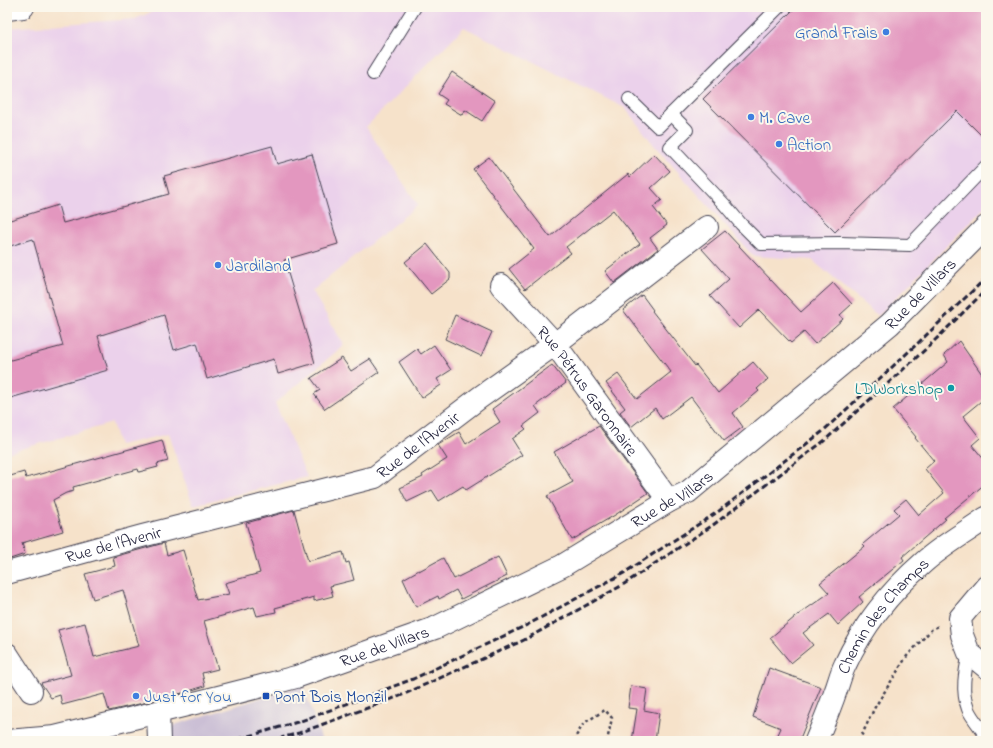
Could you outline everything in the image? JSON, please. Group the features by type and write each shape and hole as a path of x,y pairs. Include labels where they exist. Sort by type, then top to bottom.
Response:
{"street":[{"path":"7,9 23,7"},
{"name":"Rue de l'Avenir","path":"7,573 142,536 375,477 479,398 555,344 707,227"},
{"name":"Rue de Villars","path":"7,741 55,737 296,677 435,628 562,566 669,501 688,492 890,324 986,227"},
{"name":"Rue Pétrus Garonnaire","path":"501,285 555,344 669,501"},
{"name":"Chemin des Champs","path":"816,741 845,665 863,632 889,597 925,561 947,544 986,518"},
{"path":"986,587 960,618 962,635 969,653 986,667"},
{"path":"7,654 31,691"},
{"path":"158,712 159,741"}],"lane":[{"path":"373,74 415,7"},
{"path":"629,99 658,127 779,7"},
{"path":"671,114 687,130 670,147 761,244 840,243 910,245 986,166"},
{"path":"969,653 964,691 968,710 986,736"}],"path":[{"path":"858,741 875,707 907,656 932,629 960,618"},
{"path":"573,741 584,723 605,710 612,718 607,741"}],"shaded area":[{"path":"164,7 986,7 986,206 878,316 812,260 753,256 654,145 625,108 464,27 366,127 418,205 312,291 344,345 275,403 307,477 193,505 168,434 119,445 112,423 7,453 7,28 135,19"},
{"path":"303,685 322,741 167,741 174,725"}],"building":[{"path":"796,7 977,7 986,16 986,140 957,111 835,232 703,99"},
{"path":"452,72 495,101 482,121 465,110 462,115 444,104 447,100 438,94"},
{"path":"272,146 277,164 312,154 338,244 284,260 315,363 278,374 274,359 207,379 197,343 174,350 164,315 98,336 108,370 7,399 7,361 63,346 33,239 7,247 7,221 58,205 63,223 169,194 164,176"},
{"path":"654,154 670,171 651,188 662,200 653,207 667,225 650,238 658,249 614,283 605,271 640,244 613,210 566,247 571,253 525,289 509,269 534,249 473,169 489,157 550,237 628,174 630,177"},
{"path":"725,231 801,312 833,283 852,304 840,315 843,319 815,344 804,332 791,343 759,310 739,328 710,296 729,279 702,249"},
{"path":"427,244 450,273 450,279 431,294 405,262"},
{"path":"642,295 653,310 652,311 718,393 753,362 768,379 757,389 759,391 733,413 743,427 724,441 691,397 662,419 655,408 631,427 620,412 625,408 606,383 618,374 637,399 671,372 623,310"},
{"path":"455,315 492,332 481,356 445,339"},
{"path":"959,341 986,380 986,397 963,416 980,438 972,445 986,462 986,483 944,518 946,519 902,557 904,560 859,597 863,602 838,625 829,614 803,633 813,645 791,663 770,638 795,617 829,593 820,583 864,547 865,546 863,544 899,514 894,509 906,499 919,515 944,493 925,469 934,461 893,409 948,362 944,355"},
{"path":"434,345 451,370 437,379 441,385 422,398 399,362 417,349 421,354"},
{"path":"342,358 351,371 370,359 379,372 325,409 314,394 320,390 311,378"},
{"path":"552,365 566,383 535,406 540,413 523,426 526,429 512,439 522,455 466,490 463,486 439,501 432,490 407,502 400,488 423,477 422,475 447,459 438,445 459,432 466,444 500,422 492,409"},
{"path":"599,426 648,493 615,515 572,540 547,496 573,482 554,452"},
{"path":"162,440 168,461 157,464 158,467 139,472 138,469 73,487 74,491 66,493 53,500 63,531 22,543 25,554 7,560 7,477 24,472 26,478"},
{"path":"294,510 308,561 343,552 346,563 349,562 354,580 330,586 333,596 314,601 314,597 275,608 276,612 257,616 254,607 204,621 218,669 202,673 205,686 169,697 109,711 104,694 62,705 60,695 51,698 41,683 71,675 58,630 85,623 94,657 139,646 123,590 93,599 85,574 115,566 113,557 164,543 167,555 183,550 198,600 229,594 225,583 260,573 246,523"},
{"path":"498,557 507,576 461,599 456,590 439,599 438,596 416,607 403,579 443,558 454,579"},
{"path":"769,668 821,687 799,741 775,741 781,728 753,717"},
{"path":"631,686 647,689 644,710 659,713 655,741 632,741 637,709 628,708"}],"railway":[{"path":"232,741 301,721 413,679 527,625 624,573 719,511 822,432 986,278"},
{"path":"270,741 299,733 400,696 524,640 621,586 713,525 824,441 927,348 986,290"}],"place":[{"name":"Grand Frais","path":"886,32"},
{"name":"M. Cave","path":"751,117"},
{"name":"Action","path":"779,144"},
{"name":"Jardiland","path":"218,265"},
{"name":"LDWorkshop","path":"951,388"},
{"name":"Just for You","path":"136,696"},
{"name":"Pont Bois Monzil","path":"266,696"}]}
